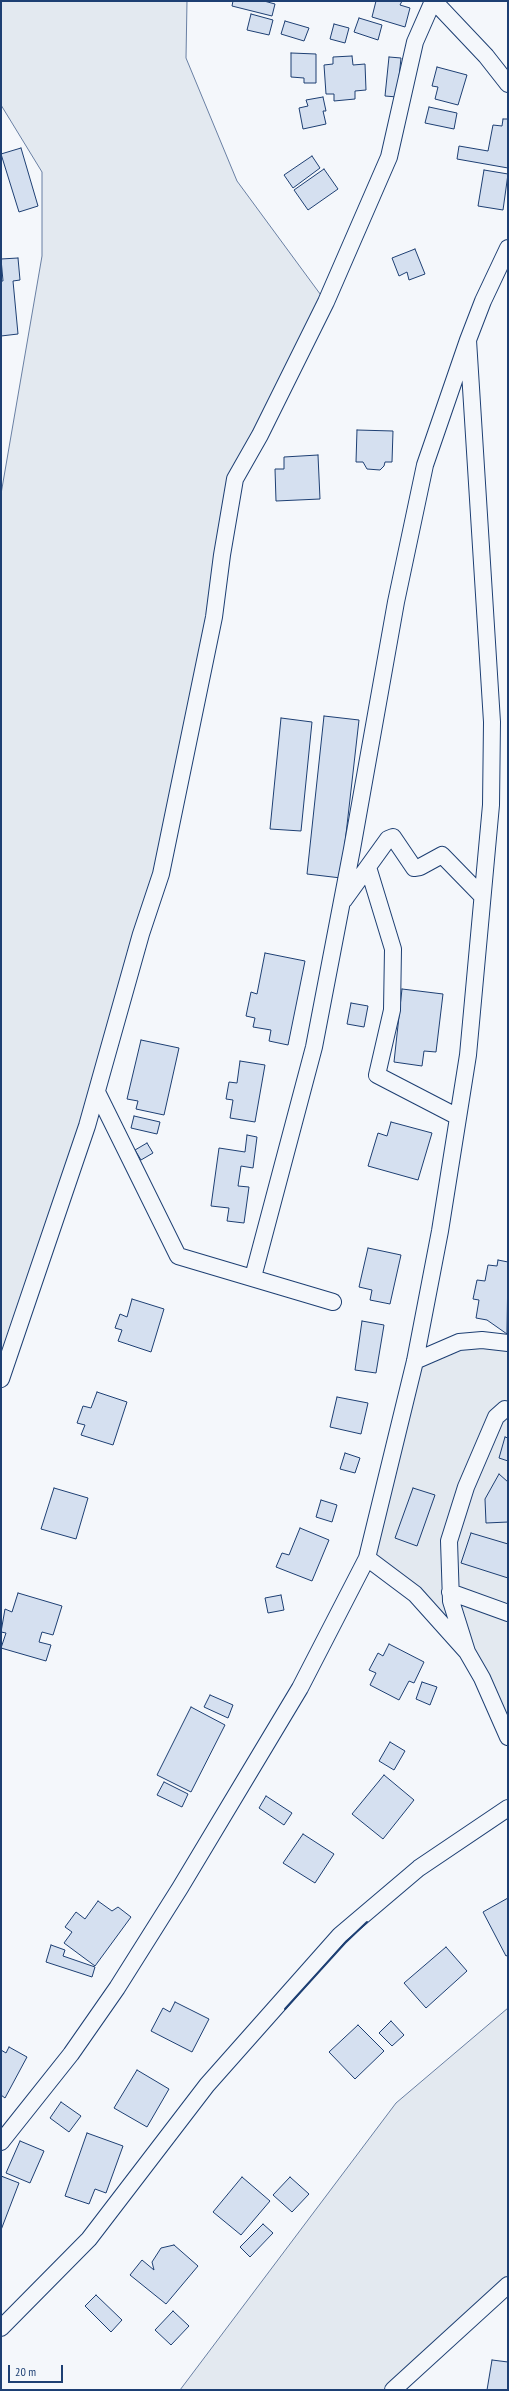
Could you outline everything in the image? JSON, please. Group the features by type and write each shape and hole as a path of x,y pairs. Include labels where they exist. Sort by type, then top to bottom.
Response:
{"street":[{"path":"1,1379 87,1126 141,934 161,874 214,617 222,555 235,479 260,434 326,302 389,157 415,42 433,1 486,56 508,84"},
{"path":"253,1277 314,1046 342,903 396,602 425,465 468,340 483,301 508,248"},
{"path":"1,2142 71,2054 125,1975 300,1688 367,1558 415,1361 440,1231 468,1056 491,805 492,722 468,340"},
{"path":"342,903 388,839 393,837 414,868 420,867 442,854 482,896"},
{"path":"368,867 393,949 392,1010 377,1075 458,1117"},
{"path":"96,1092 178,1256 253,1277 333,1302"},
{"path":"415,1361 459,1342 482,1340 508,1343"},
{"path":"467,1652 451,1601 449,1541 466,1487 496,1417 505,1409 508,1410"},
{"path":"367,1558 415,1594 467,1652 482,1678 508,1732"},
{"path":"450,1592 508,1613"},
{"path":"1,2328 89,2239 207,2085 340,1935 419,1868 508,1808"},
{"path":"393,2390 508,2285"}],"shaded area":[{"path":"1,1 187,1 186,58 237,181 326,302 235,479 170,836 1,1379 1,494 42,256 42,172 1,105"},
{"path":"459,1342 508,1343 508,1737 467,1652 367,1558 415,1361"},
{"path":"508,2008 508,2285 393,2390 180,2390 396,2103"}],"building":[{"path":"233,1 264,1 275,4 272,16 232,6"},
{"path":"376,1 402,1 400,5 410,8 405,27 372,17"},
{"path":"251,14 273,20 269,35 247,30"},
{"path":"359,18 382,25 378,40 354,32"},
{"path":"285,21 309,28 304,41 281,34"},
{"path":"334,24 349,28 345,43 330,39"},
{"path":"291,53 316,54 316,83 304,83 304,78 291,77"},
{"path":"352,56 353,65 365,64 366,90 355,91 355,99 334,101 334,94 326,94 324,65 333,64 333,57"},
{"path":"389,57 401,58 397,97 385,96"},
{"path":"437,67 467,75 458,105 435,99 438,87 432,86"},
{"path":"323,97 326,111 323,111 326,124 303,129 299,108 308,106 306,100"},
{"path":"429,107 457,113 454,129 425,123"},
{"path":"503,119 508,119 508,168 457,159 459,146 488,151 493,125 502,126"},
{"path":"21,148 38,206 19,212 1,154"},
{"path":"312,156 320,168 293,188 284,175"},
{"path":"324,169 338,189 308,210 294,190"},
{"path":"484,170 508,174 503,210 478,206"},
{"path":"415,249 425,274 409,280 407,272 399,276 392,258"},
{"path":"18,258 20,280 13,281 18,334 1,336 1,281 3,281 1,259"},
{"path":"357,430 393,431 392,462 385,462 384,466 380,470 367,469 363,462 356,462"},
{"path":"318,455 320,499 276,501 275,469 284,469 284,457"},
{"path":"324,716 359,720 341,878 307,874"},
{"path":"281,718 312,722 301,831 270,829"},
{"path":"265,953 305,961 288,1045 269,1041 271,1030 253,1027 255,1018 246,1016 251,992 257,994"},
{"path":"402,989 443,994 436,1052 424,1051 422,1066 394,1062"},
{"path":"351,1003 368,1006 364,1027 347,1024"},
{"path":"141,1040 179,1048 164,1115 136,1109 138,1101 127,1099"},
{"path":"240,1061 265,1065 255,1122 230,1118 233,1100 226,1099 229,1082 237,1083"},
{"path":"134,1116 160,1122 157,1134 131,1128"},
{"path":"391,1122 432,1133 418,1180 368,1166 378,1133 387,1136"},
{"path":"247,1135 257,1137 253,1168 241,1166 238,1186 249,1187 244,1223 227,1221 229,1208 211,1206 219,1148 245,1152"},
{"path":"147,1143 153,1153 141,1160 135,1150"},
{"path":"368,1248 401,1255 390,1304 370,1300 372,1290 359,1287"},
{"path":"498,1260 508,1262 507,1334 487,1320 476,1318 479,1300 473,1299 477,1280 485,1281 488,1265 497,1266"},
{"path":"132,1299 164,1309 151,1352 118,1341 122,1330 115,1328 120,1314 127,1317"},
{"path":"362,1321 384,1325 376,1373 355,1370"},
{"path":"97,1392 127,1402 113,1445 81,1435 85,1425 77,1423 83,1406 91,1408"},
{"path":"337,1397 368,1403 361,1434 330,1427"},
{"path":"505,1437 508,1438 508,1461 499,1458"},
{"path":"345,1453 360,1458 355,1473 340,1469"},
{"path":"499,1474 508,1482 508,1522 486,1523 485,1499"},
{"path":"54,1488 88,1498 76,1539 41,1529"},
{"path":"413,1488 435,1495 417,1546 395,1538"},
{"path":"321,1500 337,1505 332,1522 316,1517"},
{"path":"300,1528 329,1540 312,1581 276,1567 282,1553 289,1555"},
{"path":"471,1533 508,1544 508,1578 461,1563"},
{"path":"18,1593 62,1606 53,1635 42,1632 39,1642 51,1645 46,1661 1,1648 6,1633 1,1632 5,1609 12,1612"},
{"path":"281,1595 284,1610 268,1613 265,1598"},
{"path":"389,1644 424,1662 414,1683 409,1681 399,1700 370,1685 376,1673 369,1670 378,1653 383,1656"},
{"path":"422,1682 437,1687 430,1705 416,1699"},
{"path":"210,1695 233,1705 228,1718 204,1707"},
{"path":"191,1707 225,1725 191,1792 157,1775"},
{"path":"390,1742 405,1751 394,1770 379,1761"},
{"path":"384,1775 414,1800 383,1839 352,1814"},
{"path":"164,1782 188,1794 182,1807 157,1795"},
{"path":"266,1796 292,1813 284,1825 259,1808"},
{"path":"303,1834 334,1854 315,1883 283,1863"},
{"path":"508,1898 508,1955 506,1956 483,1912"},
{"path":"98,1901 112,1911 118,1907 131,1917 95,1966 64,1943 72,1932 65,1927 76,1912 85,1919"},
{"path":"51,1945 65,1950 63,1956 95,1967 92,1977 46,1962"},
{"path":"446,1947 467,1971 426,2008 404,1983"},
{"path":"175,2002 209,2019 192,2052 151,2031 163,2008 170,2012"},
{"path":"391,2021 404,2035 392,2046 379,2033"},
{"path":"358,2025 384,2051 355,2079 329,2052"},
{"path":"9,2047 27,2057 5,2098 1,2095 1,2050 6,2053"},
{"path":"137,2070 169,2089 147,2127 114,2108"},
{"path":"61,2102 81,2116 69,2132 50,2118"},
{"path":"87,2133 123,2146 106,2193 95,2189 89,2204 65,2196"},
{"path":"20,2141 44,2151 30,2183 6,2173"},
{"path":"1,2176 19,2183 1,2230"},
{"path":"242,2177 270,2201 241,2235 213,2212"},
{"path":"290,2177 309,2194 292,2212 273,2195"},
{"path":"263,2224 273,2233 250,2257 240,2247"},
{"path":"174,2245 198,2266 166,2304 130,2275 142,2260 154,2270 152,2262 161,2248"},
{"path":"96,2295 122,2320 111,2332 85,2306"},
{"path":"173,2311 189,2326 171,2345 155,2330"},
{"path":"492,2360 508,2362 508,2390 487,2390"}],"wall":[{"path":"285,2009 345,1943 367,1922"}]}
